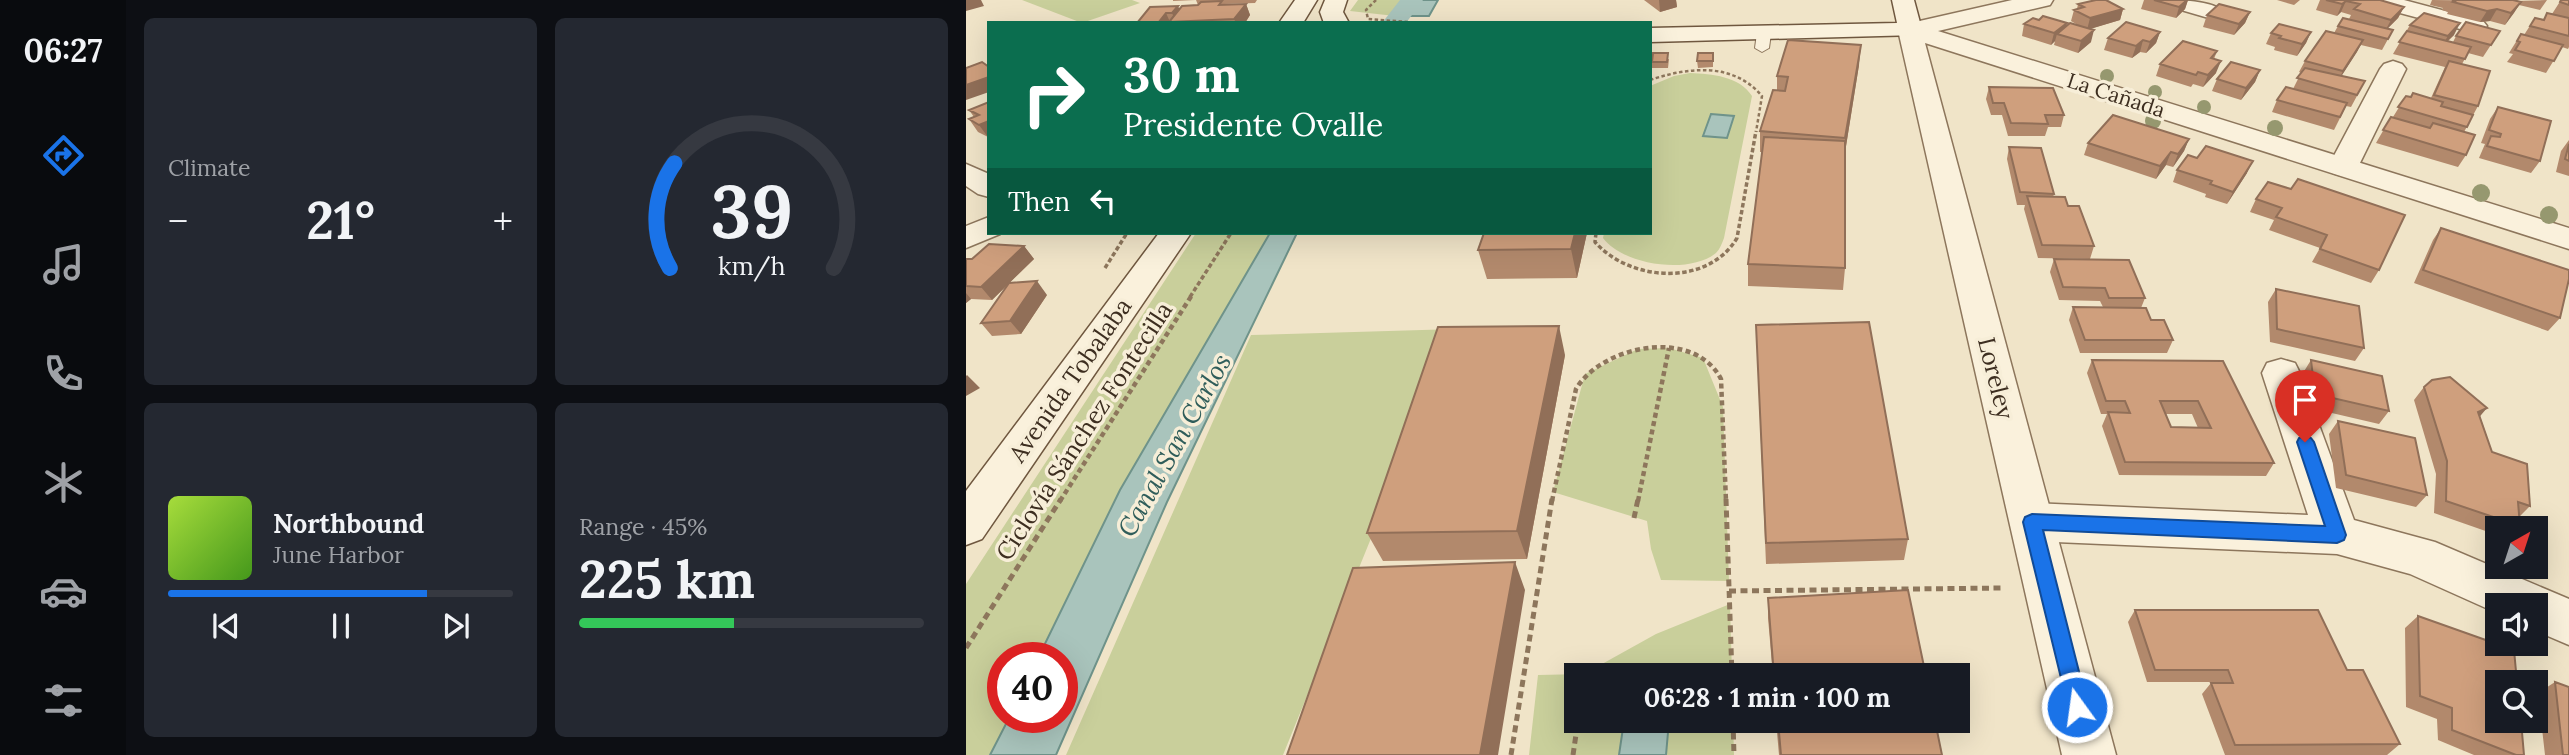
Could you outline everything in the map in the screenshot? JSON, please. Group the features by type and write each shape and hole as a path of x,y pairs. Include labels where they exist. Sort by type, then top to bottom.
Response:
{"street":[{"path":"1293,21 1306,0"},
{"path":"1335,21 1331,17 1331,11 1336,0"},
{"path":"1907,15 2042,0"},
{"path":"2172,0 2212,12"},
{"path":"2378,0 2475,26"},
{"name":"La Cañada","path":"1652,35 1763,41 1907,15 2343,167 2569,239"},
{"name":"Loreley","path":"1907,15 2089,755"},
{"path":"2343,167 2393,69"},
{"path":"966,173 987,187"},
{"path":"966,238 987,228"},
{"name":"Avenida Tobalaba","path":"966,526 1174,235"},
{"path":"2281,373 2337,535"},
{"path":"2032,522 2337,535 2419,556 2504,593"},
{"path":"2548,613 2569,623"}],"path":[{"path":"1376,0 1366,10 1368,19 1384,21"},
{"path":"1596,235 1595,242 1605,253 1620,264 1641,270 1667,272 1704,267 1722,259 1733,249 1762,96 1757,89 1732,74 1705,70 1681,71 1652,79"},
{"name":"Ciclovía Sánchez Fontecilla","path":"966,648 1230,235"},
{"path":"1634,518 1669,348"},
{"path":"1511,755 1551,505 1576,389 1585,374 1601,361 1638,349 1669,348 1703,358 1714,367 1722,384 1732,663"},
{"path":"1729,591 1976,589"},
{"path":"1573,755 1576,733"},
{"path":"1733,733 1734,755"}],"green space":[{"path":"1022,0 1132,0 1140,3 1088,21 1077,21"},
{"path":"1358,0 1406,0 1395,16 1350,11"},
{"path":"1690,73 1716,75 1740,84 1752,96 1720,248 1704,260 1674,265 1657,264 1625,255 1603,238 1604,235 1652,235 1652,85"},
{"path":"1195,235 1269,235 1120,490 1046,642 987,642 987,733 1001,733 990,755 966,755 966,584"},
{"path":"1456,329 1283,755 1066,755 1078,733 1251,335"},
{"path":"1669,348 1703,358 1723,407 1729,581 1661,580 1651,549 1647,521 1553,492 1585,374 1638,349"},
{"path":"1730,604 1732,663 1604,663 1656,634"},
{"path":"1564,674 1564,733 1733,733 1734,755 1529,755 1538,675"}],"water":[{"path":"1406,0 1438,0 1429,16 1395,16"},
{"path":"1711,114 1734,116 1727,138 1703,136"},
{"path":"1269,235 1296,235 1167,502 1078,705 1078,642 1046,642 1120,490"},
{"path":"1001,733 1066,733 1056,755 990,755"},
{"path":"1622,733 1668,733 1666,755 1619,755"}],"building":[{"path":"2106,0 2123,9 2090,18 2074,10 2084,7 2078,4"},
{"path":"2154,0 2187,0 2179,7"},
{"path":"2326,0 2380,0 2404,7 2391,20 2354,9 2360,4 2346,1 2342,4"},
{"path":"2452,0 2521,2 2511,13 2497,9 2487,11"},
{"path":"1222,1 1219,5 1246,4 1234,19 1170,21 1182,6 1198,5 1201,2"},
{"path":"2219,4 2250,12 2239,24 2207,15"},
{"path":"1178,6 1172,13 1166,13 1160,21 1139,21 1150,7"},
{"path":"2424,13 2460,23 2448,36 2410,25"},
{"path":"2547,13 2569,18 2569,36 2530,26 2535,18 2544,20"},
{"path":"2043,16 2067,23 2054,33 2024,24 2033,18 2039,20"},
{"path":"2343,18 2393,30 2388,39 2338,26"},
{"path":"2126,22 2160,32 2150,42 2143,40 2136,46 2108,38"},
{"path":"2466,22 2500,31 2491,45 2456,36"},
{"path":"2070,23 2094,30 2081,41 2057,34"},
{"path":"2279,24 2311,32 2302,44 2271,33"},
{"path":"2326,31 2363,40 2343,71 2305,61"},
{"path":"2407,31 2471,47 2465,59 2399,42"},
{"path":"2521,34 2563,45 2554,61 2515,50"},
{"path":"1788,40 1861,45 1845,138 1760,131 1773,90 1785,91 1788,77 1777,76"},
{"path":"2183,41 2217,51 2211,58 2221,61 2208,75 2198,72 2196,75 2160,64"},
{"path":"1653,53 1668,53 1667,62 1652,62"},
{"path":"1698,53 1713,53 1713,61 1697,61"},
{"path":"2449,61 2490,71 2478,106 2434,95"},
{"path":"982,62 987,66 987,78 966,85 966,68"},
{"path":"2231,62 2260,70 2246,88 2217,79"},
{"path":"2305,68 2365,81 2357,95 2297,78"},
{"path":"1989,87 2053,88 2064,115 2045,115 2048,124 2011,123 2004,103 1993,103"},
{"path":"2286,87 2347,103 2340,117 2277,100"},
{"path":"2413,93 2443,102 2441,106 2473,115 2467,127 2398,107 2406,96 2411,97"},
{"path":"987,103 987,122 979,125 969,119 979,115 969,110"},
{"path":"2498,107 2551,121 2540,161 2487,146 2491,136 2500,137 2501,134 2489,130"},
{"path":"2113,115 2189,139 2178,154 2171,152 2160,166 2088,143"},
{"path":"2391,117 2430,128 2433,123 2475,135 2466,155 2383,130"},
{"path":"1764,137 1845,141 1845,268 1748,264"},
{"path":"2569,144 2569,161 2565,159"},
{"path":"2206,146 2253,161 2233,192 2210,184 2212,181 2177,170 2188,155 2197,158"},
{"path":"2009,147 2041,148 2054,194 2020,192"},
{"path":"2298,179 2405,215 2379,270 2320,249 2327,235 2276,217 2282,208 2256,199 2268,182 2291,189"},
{"path":"2027,196 2065,197 2068,206 2079,206 2094,246 2042,245"},
{"path":"2441,228 2569,270 2560,318 2423,270"},
{"path":"1483,235 1574,235 1571,249 1478,250"},
{"path":"989,244 1024,246 981,287 966,286 966,259 972,259"},
{"path":"2054,259 2129,260 2145,298 2109,298 2105,288 2063,287"},
{"path":"1037,281 1010,321 981,323 1009,283"},
{"path":"2276,289 2359,306 2364,348 2277,329"},
{"path":"2073,307 2146,308 2151,320 2164,320 2173,340 2085,340"},
{"path":"1869,322 1908,539 1766,543 1756,325"},
{"path":"1559,326 1517,531 1367,533 1438,327"},
{"path":"2092,360 2223,361 2274,463 2125,462 2108,412 2130,413 2125,401 2106,401","holes":["2160,401 2198,401 2211,428 2171,427"]},
{"path":"2311,360 2382,376 2389,411 2315,394"},
{"path":"2450,377 2487,408 2478,412 2492,452 2527,464 2530,506 2518,502 2519,516 2490,516 2446,501 2447,461 2424,387 2432,380"},
{"path":"2338,421 2415,438 2427,495 2346,475"},
{"path":"1515,562 1480,755 1287,755 1353,568"},
{"path":"1908,590 1923,663 1773,663 1768,598"},
{"path":"2135,610 2318,610 2347,670 2363,670 2400,744 2235,745 2211,683 2233,683 2228,670 2155,670"},
{"path":"2418,616 2485,640 2485,656 2515,656 2516,670 2485,670 2485,733 2522,733 2524,755 2516,755 2452,730 2452,708 2420,696"},
{"path":"2555,682 2569,687 2569,755 2563,755"},
{"path":"1779,733 1937,733 1942,755 1781,755"}],"waterway":[{"name":"Canal San Carlos","path":"1396,21 1412,0"}],"route":[{"path":"2077,707 2032,522 2337,535 2305,442"}]}
